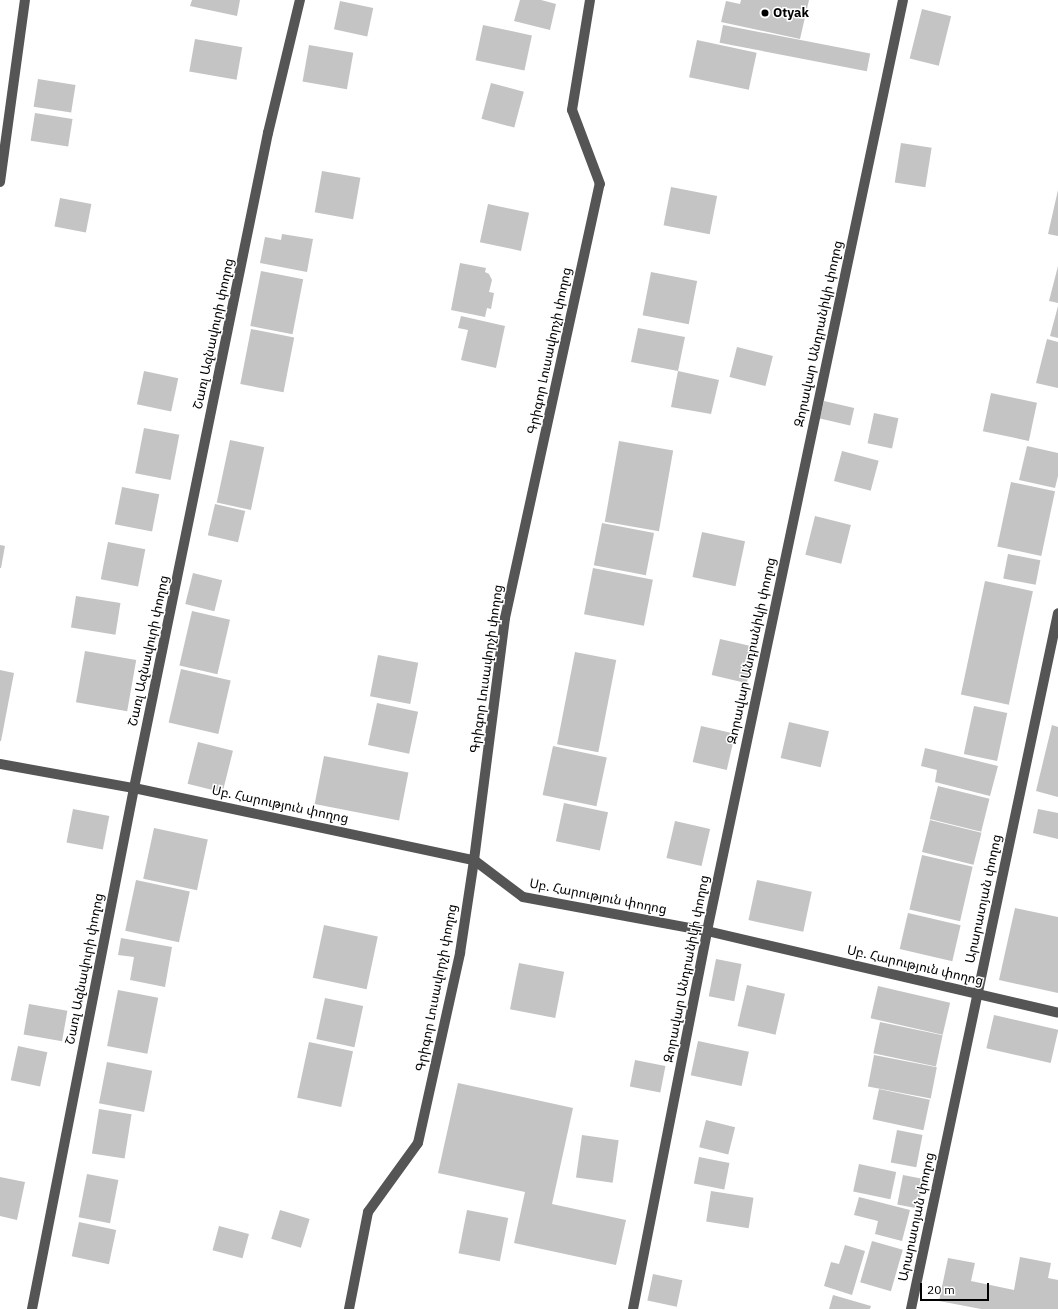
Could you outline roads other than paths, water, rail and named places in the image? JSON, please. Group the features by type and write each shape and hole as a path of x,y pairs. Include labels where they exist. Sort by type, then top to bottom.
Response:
{"street":[{"path":"0,182 25,0"},
{"name":"Շառլ Ազնավուրի փողոց","path":"32,1309 134,788 268,133 300,0"},
{"name":"Գրիգոր Լուսավորչի փողոց","path":"349,1309 368,1212 418,1143 460,954 474,860 505,618 600,184 572,110 590,0"},
{"name":"Զորավար Անդրանիկի փողոց","path":"633,1309 707,931 903,0"},
{"name":"Արարատյան փողոց","path":"911,1309 1058,613"},
{"name":"Սբ. Հարություն փողոց","path":"0,764 134,788 474,860 523,897 707,931 1058,1013"}],"place":[{"name":"Otyak","path":"765,13"}]}
